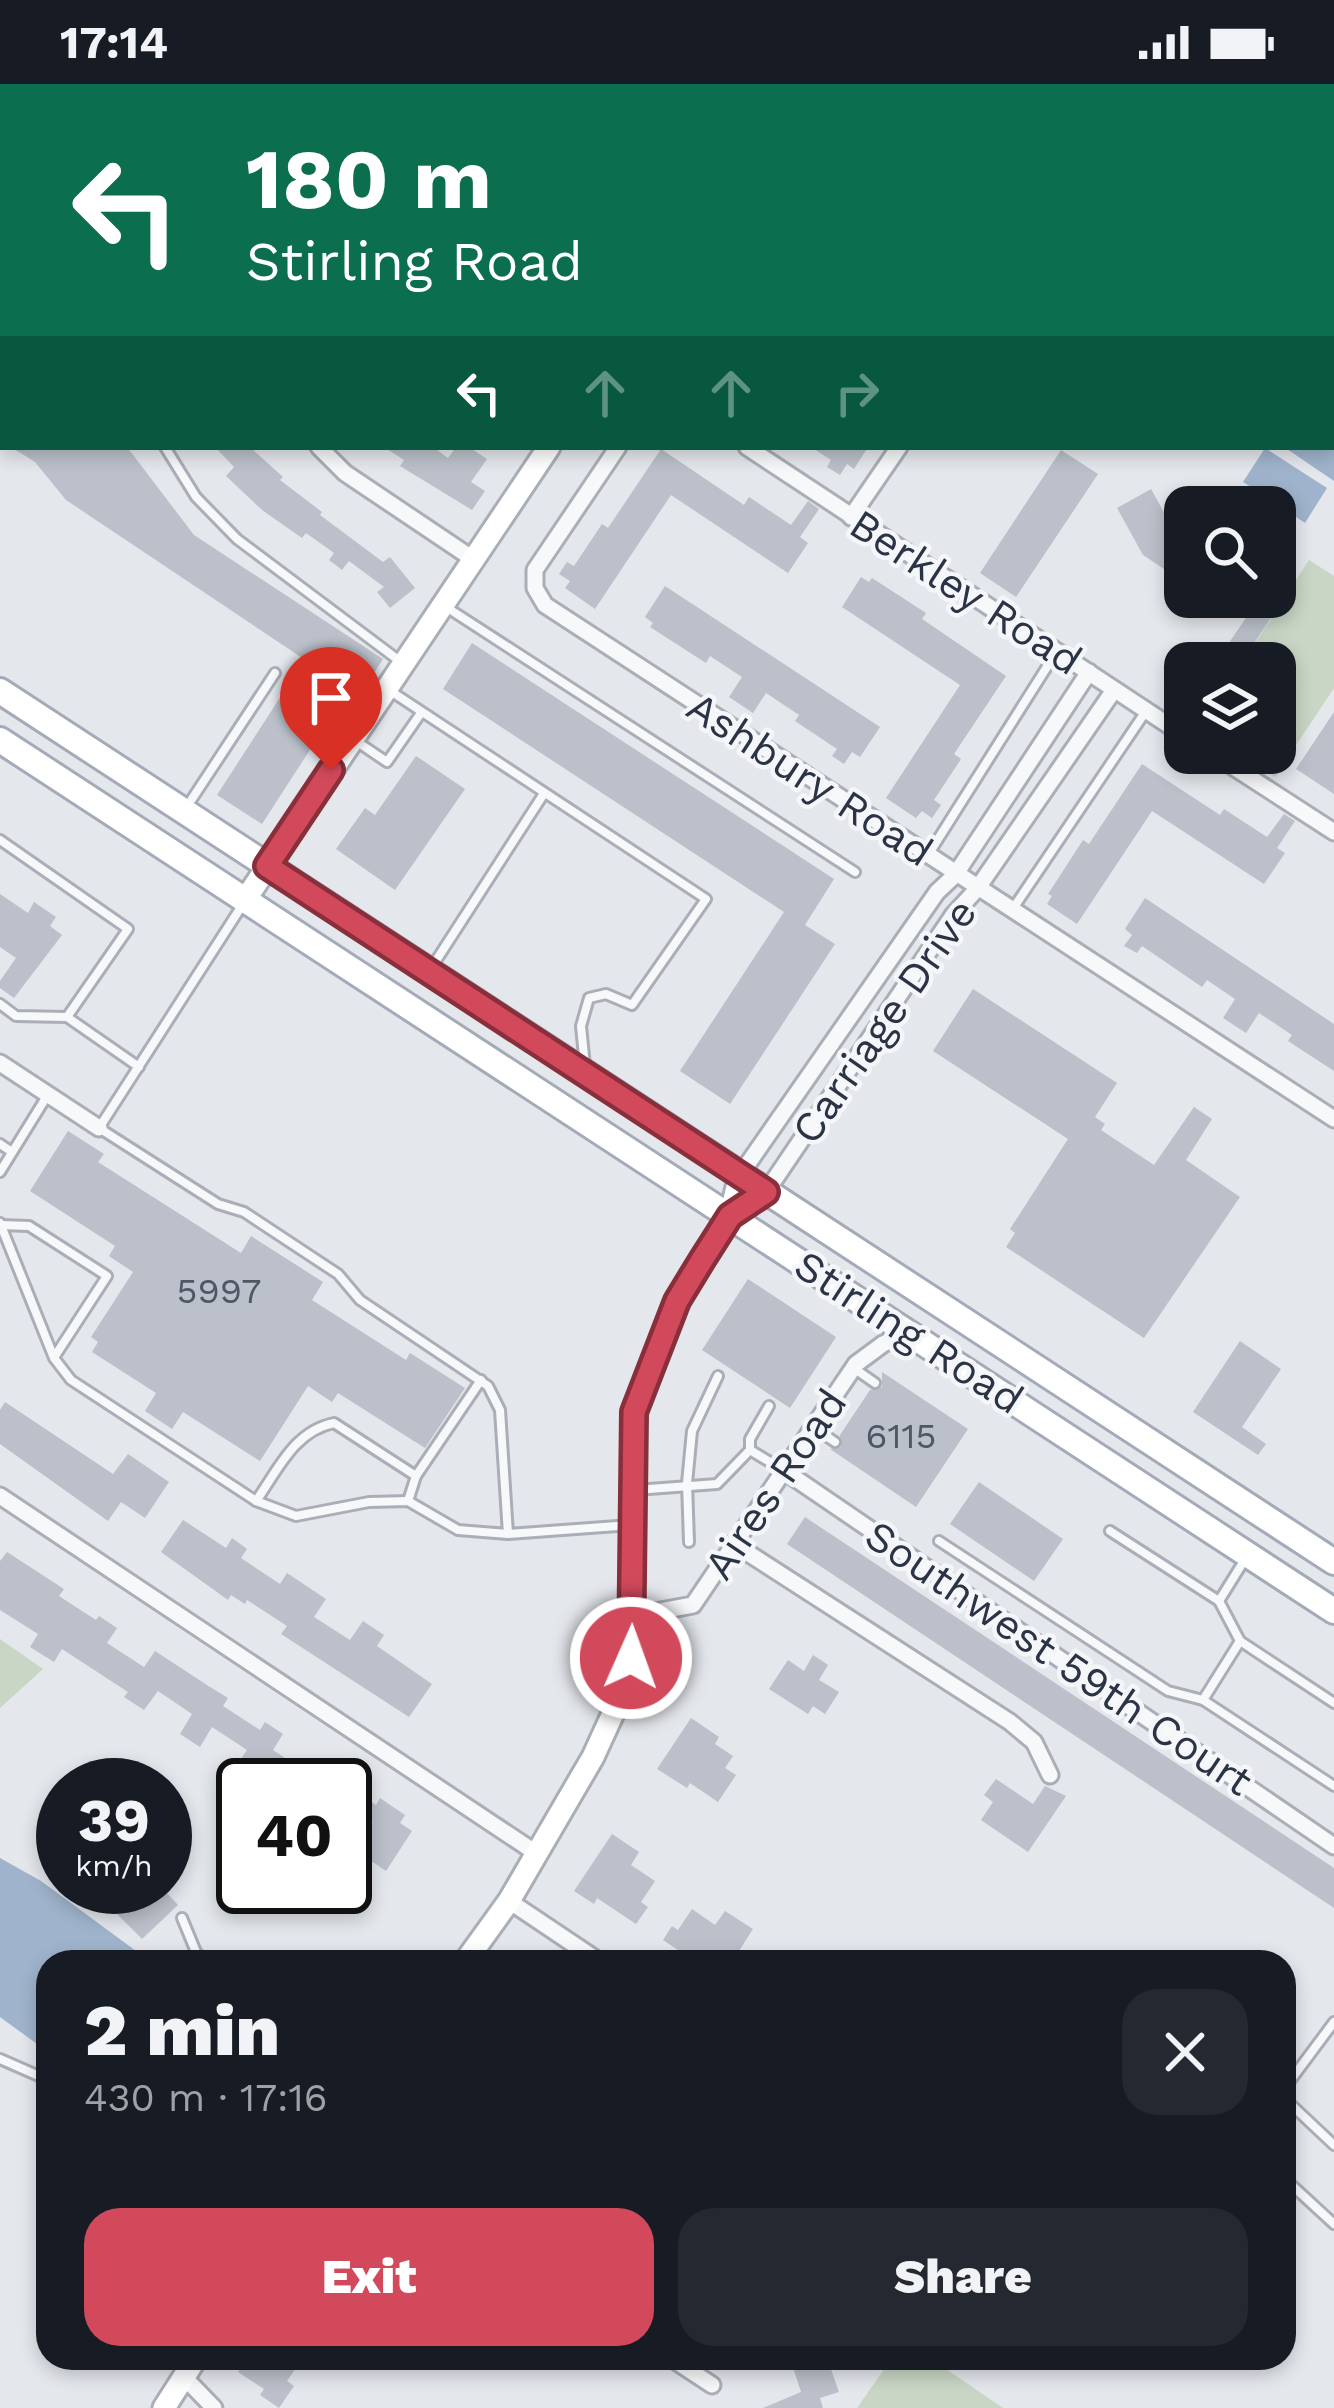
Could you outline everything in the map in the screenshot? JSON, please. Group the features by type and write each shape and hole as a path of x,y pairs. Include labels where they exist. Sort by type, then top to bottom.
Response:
{"main road":[{"name":"Stirling Road","path":"0,691 1334,1562"},
{"name":"Stirling Road","path":"0,740 1334,1611"},
{"path":"1248,1554 1270,1520"}],"street":[{"path":"322,450 362,485 473,559"},
{"path":"245,900 547,450"},
{"name":"Ashbury Road","path":"616,450 535,570 535,588 545,605 1334,1119"},
{"name":"Berkley Road","path":"751,450 1164,723"},
{"path":"851,517 897,450"},
{"name":"Carriage Drive","path":"730,1216 740,1175 937,892 956,875 1089,672"},
{"name":"Carriage Drive","path":"730,1216 766,1192 954,914 977,889 1114,690"},
{"path":"1244,774 1334,832"},
{"path":"0,1064 99,1128"},
{"path":"789,1107 812,1123"},
{"path":"473,1950 593,1757 615,1709 631,1658 634,1412 677,1301 730,1216"},
{"name":"Aires Road","path":"633,1616 693,1605 854,1368 883,1344 909,1332"},
{"name":"Southwest 59th Court","path":"783,1469 1334,1846"},
{"path":"0,1496 536,1853"},
{"name":"Southwest 59th Court","path":"734,1544 1010,1722 1034,1742 1050,1775"},
{"path":"508,1900 582,1950"},
{"path":"164,2408 189,2370"},
{"path":"191,2370 214,2408"},
{"path":"689,2370 712,2385"}],"lane":[{"path":"168,450 196,497 237,539 402,663"},
{"path":"442,604 855,872"},
{"path":"928,856 1057,651"},
{"path":"184,811 275,673"},
{"path":"386,688 706,899 632,1005 606,994 590,998 580,1027 586,1074"},
{"path":"1012,911 1145,711"},
{"path":"352,738 387,762 421,713"},
{"path":"429,972 543,795"},
{"path":"0,840 128,929 67,1017"},
{"path":"245,900 99,1128 338,1274 360,1300 481,1380 500,1410 508,1534"},
{"path":"0,1004 16,1016 67,1017 139,1067"},
{"path":"0,1172 48,1094"},
{"path":"0,1144 12,1152"},
{"path":"55,1358 107,1276 29,1226 0,1224 55,1358 71,1379 256,1502 296,1516 369,1502 409,1501 458,1530 508,1534 633,1525"},
{"path":"854,1368 875,1383"},
{"path":"689,1542 692,1431 718,1376"},
{"path":"409,1501 416,1476 481,1380"},
{"path":"633,1490 717,1484 750,1450 750,1439 769,1406"},
{"path":"256,1502 302,1435 334,1423 416,1476"},
{"path":"813,1427 835,1442"},
{"path":"750,1450 783,1469"},
{"path":"1110,1532 1219,1601 1240,1641 1334,1703"},
{"path":"939,1541 1168,1691 1203,1700 1332,1781"},
{"path":"1219,1601 1248,1554"},
{"path":"1203,1700 1240,1641"},
{"path":"182,1918 195,1950"},
{"path":"1296,2076 1334,2022"},
{"path":"0,2059 36,2075"},
{"path":"1296,2105 1334,2145"},
{"path":"1296,2189 1334,2224"}],"green space":[{"path":"1309,560 1334,576 1334,688 1296,745 1296,642 1256,642 1271,618 1296,618 1296,580"},
{"path":"0,1639 43,1669 0,1708"},
{"path":"884,2370 948,2370 1003,2408 857,2408"}],"water":[{"path":"1268,450 1327,488 1305,523 1296,517 1296,486 1243,482"},
{"path":"1288,450 1334,450 1334,481"},
{"path":"0,1858 36,1878 36,1914 86,1914 135,1950 36,1950 36,2043 0,2017"}],"building":[{"path":"16,450 129,450 194,535 383,659 359,696 66,500 35,462"},
{"path":"218,450 253,450 320,515 383,562 390,557 415,588 390,608 377,592 384,587 349,561 342,570 329,560 334,553 262,510 226,476 234,467"},
{"path":"389,450 437,450 448,458 454,450 474,450 487,459 471,482 485,491 472,510 400,466 404,460"},
{"path":"660,450 744,505 749,497 791,525 808,501 819,509 800,537 808,543 788,573 671,495 595,609 565,588 570,581 559,574 567,562 574,566 602,524 608,528"},
{"path":"816,450 866,450 854,469 847,464 840,475 827,467 831,460"},
{"path":"1061,450 1098,474 1016,597 980,573"},
{"path":"1151,489 1164,512 1164,569 1143,555 1117,508"},
{"path":"861,577 869,582 872,578 926,613 922,619 1006,676 954,754 961,759 934,800 941,805 932,818 922,811 916,818 886,798 960,685 842,607"},
{"path":"665,586 880,727 860,757 852,752 844,764 832,756 837,749 795,721 799,715 766,693 753,713 729,697 742,677 710,656 706,663 650,627 653,623 645,617"},
{"path":"1246,618 1271,618 1255,642 1230,642"},
{"path":"472,643 834,879 805,925 835,944 730,1104 680,1071 784,912 443,689"},
{"path":"281,696 326,725 262,824 217,795"},
{"path":"1334,712 1334,794 1296,769"},
{"path":"416,756 465,789 395,890 336,849 365,808 375,815"},
{"path":"1142,764 1220,815 1224,809 1267,837 1284,814 1295,821 1277,848 1285,853 1264,884 1152,811 1077,924 1047,904 1052,896 1048,894 1083,840 1089,844"},
{"path":"0,894 28,913 34,902 56,917 50,926 62,935 14,998 0,988 16,958 0,947"},
{"path":"1145,898 1334,1024 1334,1071 1288,1041 1292,1035 1259,1013 1246,1033 1223,1018 1235,999 1207,980 1202,987 1142,946 1137,953 1124,946 1132,935 1125,929"},
{"path":"973,989 1117,1083 1095,1117 1105,1124 1101,1130 1154,1165 1194,1107 1212,1119 1186,1160 1240,1197 1144,1338 1006,1247 1015,1233 1010,1229 1068,1139 933,1051"},
{"path":"68,1131 104,1154 98,1162 241,1253 251,1236 323,1282 312,1300 406,1360 410,1353 465,1388 425,1448 338,1393 332,1402 308,1386 260,1461 183,1412 172,1429 145,1411 156,1393 92,1352 98,1342 91,1337 133,1272 109,1256 115,1246 30,1191"},
{"path":"748,1279 836,1337 790,1408 702,1350"},
{"path":"1240,1341 1281,1369 1242,1427 1266,1444 1258,1455 1193,1412"},
{"path":"882,1372 968,1429 916,1507 830,1449 841,1447 840,1435 870,1390 882,1387"},
{"path":"5,1402 113,1474 128,1454 169,1482 145,1518 121,1502 108,1521 0,1444 0,1410"},
{"path":"979,1482 1063,1539 1034,1581 950,1524"},
{"path":"805,1517 1334,1868 1334,1908 787,1544"},
{"path":"183,1520 226,1548 232,1538 247,1549 241,1558 280,1584 287,1573 326,1599 314,1617 350,1640 363,1621 384,1635 377,1646 432,1684 409,1717 281,1634 287,1626 247,1600 245,1604 231,1595 228,1600 161,1552"},
{"path":"7,1552 64,1589 59,1596 117,1628 107,1643 144,1667 155,1651 228,1698 223,1706 260,1730 265,1722 283,1734 273,1750 285,1758 242,1758 247,1750 212,1727 200,1747 180,1734 192,1714 158,1691 144,1710 124,1697 128,1692 62,1649 54,1662 30,1647 38,1634 0,1610 0,1561"},
{"path":"813,1655 828,1665 819,1680 839,1692 825,1714 813,1706 808,1714 769,1689 788,1660 804,1671"},
{"path":"691,1718 719,1737 715,1744 733,1756 725,1768 736,1775 718,1802 657,1769"},
{"path":"996,1779 1033,1804 1045,1786 1066,1796 1028,1852 981,1820 993,1802 984,1795"},
{"path":"380,1798 405,1815 400,1823 412,1831 386,1871 372,1862 372,1802 376,1805"},
{"path":"612,1834 639,1852 631,1865 655,1881 641,1902 648,1907 636,1924 597,1898 594,1904 574,1891"},
{"path":"692,1909 715,1925 725,1911 753,1929 740,1950 678,1950 663,1940 672,1926 678,1930"},
{"path":"117,1914 168,1914 142,1939"},
{"path":"295,2370 287,2381 294,2386 279,2408 260,2395 264,2389 238,2372"},
{"path":"794,2370 831,2370 839,2392 820,2398 823,2408 763,2408 801,2392"}],"route":[{"path":"331,770 267,866 766,1192 730,1216 677,1301 634,1412 631,1658"}]}
